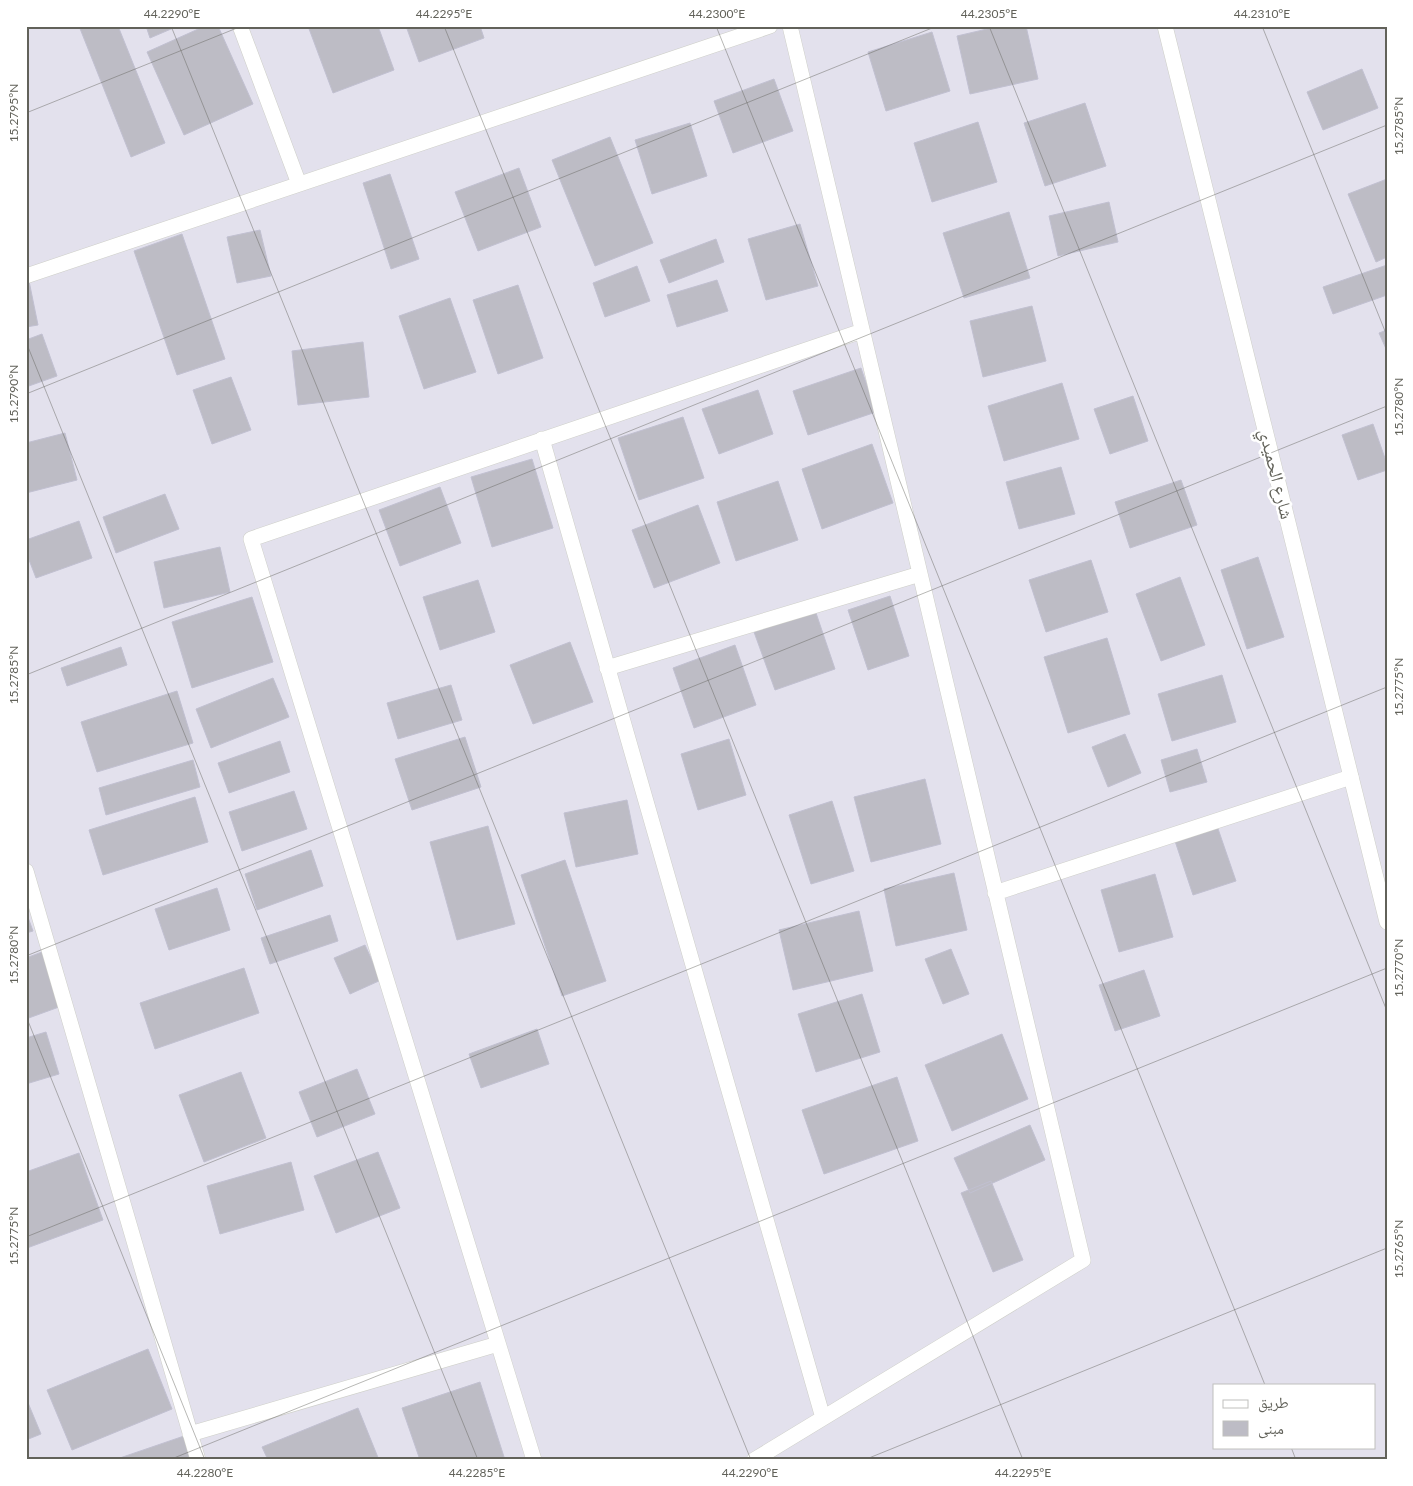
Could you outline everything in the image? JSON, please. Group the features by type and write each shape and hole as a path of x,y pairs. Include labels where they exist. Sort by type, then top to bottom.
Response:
{"street":[{"path":"240,26 299,184"},
{"path":"26,276 770,26"},
{"path":"754,1460 1083,1260 790,26"},
{"name":"شارع الحميدي","path":"1165,26 1387,922"},
{"path":"534,1460 251,539 862,331"},
{"path":"542,439 823,1418"},
{"path":"607,668 920,574"},
{"path":"995,893 1351,777"},
{"path":"26,871 198,1460"},
{"path":"190,1434 498,1344"}],"building":[{"path":"79,26 118,26 165,143 131,157"},
{"path":"146,26 178,26 150,38"},
{"path":"205,26 218,26 253,104 184,135 147,52"},
{"path":"308,26 378,26 394,70 333,93"},
{"path":"406,26 480,26 484,38 419,62"},
{"path":"1000,26 1026,26 1038,79 970,94 957,36"},
{"path":"932,32 950,91 886,111 868,52"},
{"path":"1362,69 1378,108 1323,130 1307,92"},
{"path":"774,79 793,131 733,153 714,101"},
{"path":"1085,103 1106,166 1045,186 1024,123"},
{"path":"978,122 997,182 932,202 914,143"},
{"path":"690,123 707,176 652,194 635,140"},
{"path":"610,137 653,243 595,266 552,160"},
{"path":"519,168 541,227 478,251 455,192"},
{"path":"390,174 419,259 391,269 363,183"},
{"path":"1387,179 1387,257 1376,262 1348,194"},
{"path":"1109,202 1118,242 1058,256 1049,216"},
{"path":"1009,212 1030,278 964,298 943,233"},
{"path":"800,224 818,286 766,300 748,239"},
{"path":"260,230 271,276 237,283 227,237"},
{"path":"182,234 225,359 177,375 134,251"},
{"path":"716,239 724,262 669,283 660,260"},
{"path":"1387,265 1387,295 1333,314 1323,287"},
{"path":"637,266 650,301 605,317 593,283"},
{"path":"717,280 728,311 677,327 667,295"},
{"path":"26,281 29,281 38,325 26,327"},
{"path":"518,285 543,358 498,374 473,300"},
{"path":"450,298 476,372 424,389 399,316"},
{"path":"1032,306 1046,361 983,377 970,321"},
{"path":"1387,330 1387,351 1379,333"},
{"path":"42,334 57,376 26,387 26,340"},
{"path":"363,342 369,397 298,405 292,351"},
{"path":"861,368 876,412 808,435 793,391"},
{"path":"231,377 251,430 212,444 193,390"},
{"path":"1062,383 1079,439 1004,461 988,406"},
{"path":"758,390 773,434 719,454 702,409"},
{"path":"1133,396 1148,441 1110,454 1094,409"},
{"path":"683,417 704,478 639,500 618,438"},
{"path":"1373,424 1387,464 1387,470 1358,480 1342,435"},
{"path":"65,433 77,480 26,493 26,443"},
{"path":"872,444 893,503 822,529 802,469"},
{"path":"532,459 553,528 492,547 471,477"},
{"path":"1061,467 1075,514 1019,529 1006,482"},
{"path":"1181,480 1197,525 1130,548 1115,502"},
{"path":"778,481 798,540 736,561 717,502"},
{"path":"440,487 461,543 400,566 379,510"},
{"path":"165,494 179,529 116,553 103,517"},
{"path":"698,505 720,563 654,588 632,530"},
{"path":"79,521 92,558 36,578 26,552 26,540"},
{"path":"220,547 230,592 164,608 154,562"},
{"path":"1258,557 1284,637 1247,649 1221,570"},
{"path":"1091,560 1108,612 1046,632 1029,580"},
{"path":"1180,577 1205,645 1161,661 1136,594"},
{"path":"478,580 495,632 440,650 423,597"},
{"path":"890,596 909,656 868,670 848,610"},
{"path":"252,597 273,662 192,688 172,622"},
{"path":"815,610 835,669 775,690 754,632"},
{"path":"1107,638 1130,714 1068,733 1044,657"},
{"path":"570,642 593,702 533,724 510,665"},
{"path":"735,645 756,705 694,728 673,668"},
{"path":"121,647 127,665 67,686 61,668"},
{"path":"1222,675 1236,722 1172,741 1158,694"},
{"path":"273,678 289,717 211,748 196,709"},
{"path":"451,685 462,720 398,739 387,703"},
{"path":"177,691 193,743 97,772 81,722"},
{"path":"1125,734 1141,773 1108,787 1092,747"},
{"path":"465,737 481,787 412,810 395,759"},
{"path":"729,739 746,795 698,810 681,754"},
{"path":"280,741 290,772 229,793 218,763"},
{"path":"1197,749 1207,782 1170,792 1161,760"},
{"path":"193,760 200,787 106,815 99,788"},
{"path":"925,779 941,844 871,862 854,797"},
{"path":"294,791 307,829 242,851 229,812"},
{"path":"195,797 208,842 103,875 89,830"},
{"path":"627,800 638,854 576,867 564,813"},
{"path":"832,801 854,871 811,884 789,815"},
{"path":"1215,820 1236,881 1193,895 1173,835"},
{"path":"488,826 515,924 457,940 430,842"},
{"path":"311,850 323,886 257,910 245,874"},
{"path":"565,860 606,981 562,996 521,875"},
{"path":"954,873 967,930 896,946 884,889"},
{"path":"1155,874 1173,937 1119,952 1101,890"},
{"path":"217,888 230,930 169,950 155,909"},
{"path":"859,911 873,971 793,990 779,930"},
{"path":"26,912 33,931 26,933"},
{"path":"330,915 338,941 270,964 261,938"},
{"path":"365,945 381,980 350,994 334,958"},
{"path":"50,949 70,1003 26,1019 26,958"},
{"path":"951,949 969,994 943,1004 925,959"},
{"path":"244,968 259,1013 155,1049 140,1003"},
{"path":"1144,970 1160,1016 1115,1031 1099,985"},
{"path":"862,994 880,1052 816,1072 798,1014"},
{"path":"537,1029 549,1064 481,1088 469,1054"},
{"path":"46,1032 59,1074 26,1084 26,1038"},
{"path":"1002,1034 1028,1099 952,1131 925,1065"},
{"path":"357,1069 375,1114 317,1137 299,1092"},
{"path":"241,1072 266,1138 204,1162 179,1095"},
{"path":"897,1077 918,1141 824,1174 802,1110"},
{"path":"1030,1125 1045,1160 970,1193 954,1158"},
{"path":"378,1152 400,1208 336,1233 314,1176"},
{"path":"79,1153 103,1220 27,1248 26,1172"},
{"path":"291,1162 304,1210 220,1234 207,1186"},
{"path":"991,1181 1023,1260 993,1272 961,1193"},
{"path":"148,1349 172,1409 72,1450 47,1390"},
{"path":"480,1382 505,1460 420,1460 402,1408"},
{"path":"26,1398 41,1434 26,1440"},
{"path":"358,1408 379,1460 268,1460 262,1447"},
{"path":"184,1436 192,1460 114,1460"}]}
